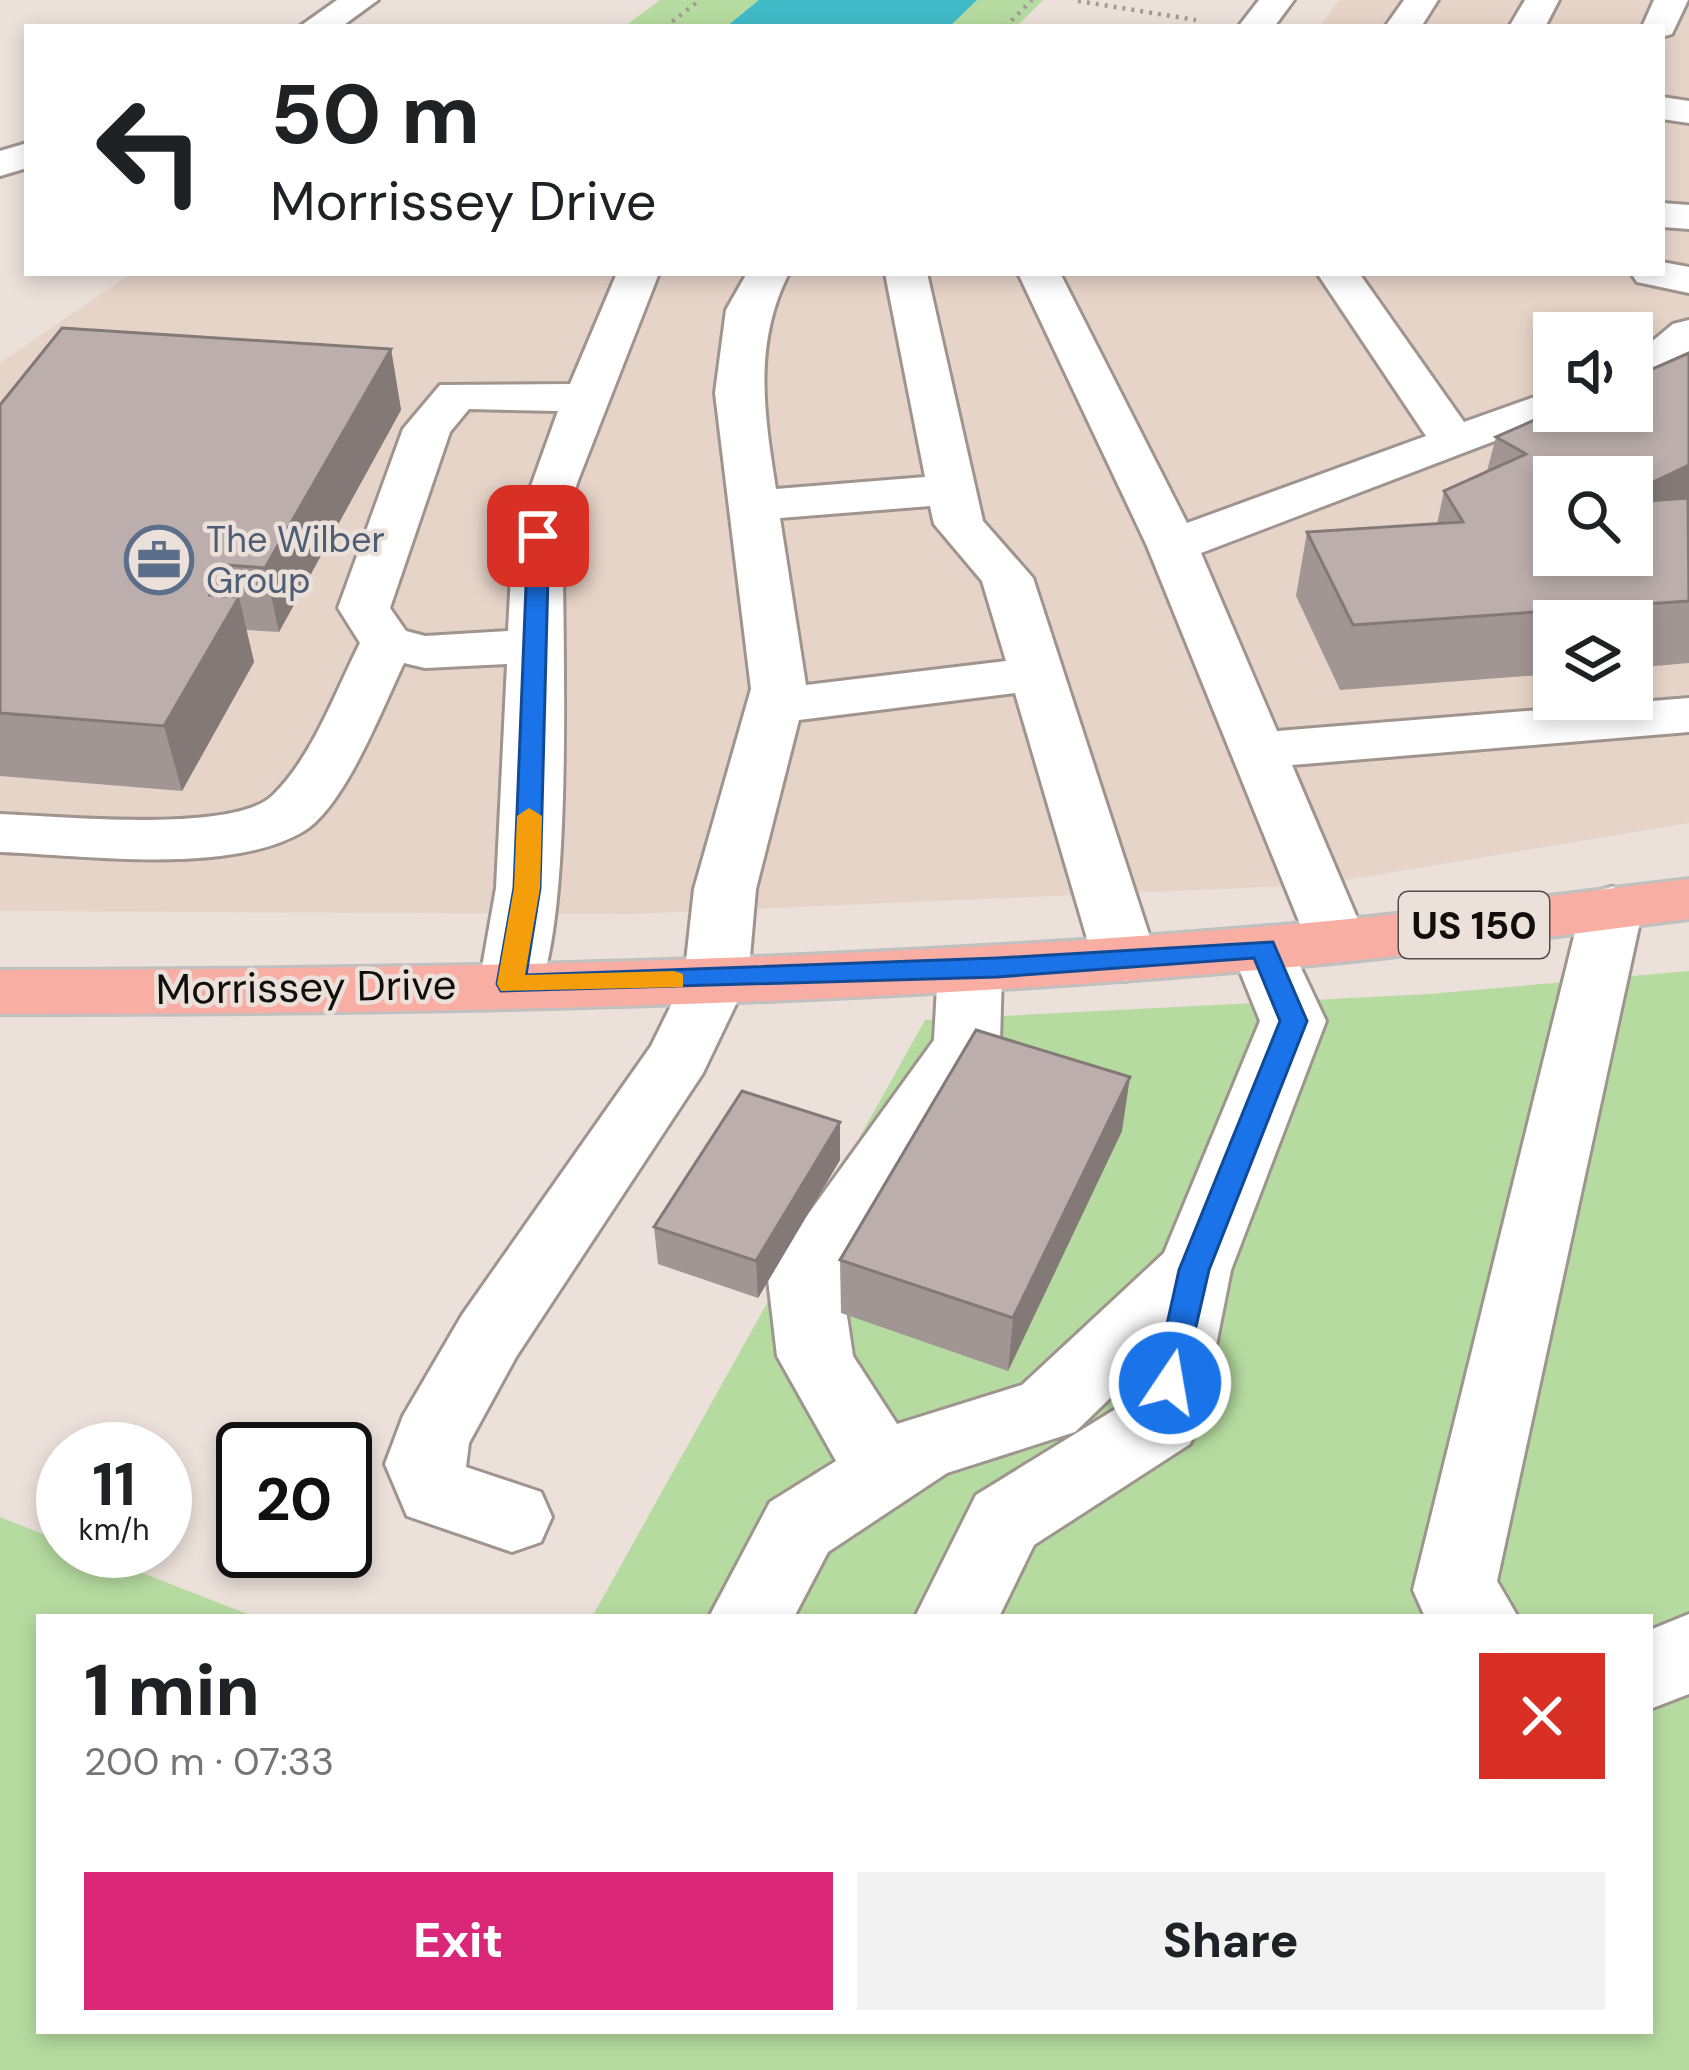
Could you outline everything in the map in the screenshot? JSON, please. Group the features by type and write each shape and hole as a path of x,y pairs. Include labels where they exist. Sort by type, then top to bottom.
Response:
{"main road":[{"name":"Morrissey Drive","path":"0,992 716,980 970,969 1263,949 1689,899"}],"street":[{"path":"321,24 362,0"},
{"path":"1258,24 1277,0"},
{"path":"511,984 527,888 538,536 552,483 637,276"},
{"path":"512,1517 435,1492 425,1464 431,1438 489,1336 679,1055 716,980 725,889 779,689 738,392 748,310 765,276"},
{"path":"906,276 959,524 1007,578 1125,959"},
{"path":"1040,276 1173,545 1335,940"},
{"path":"1340,276 1454,442"},
{"path":"1653,366 1689,333"},
{"path":"535,646 425,652 387,643 364,608 428,429 432,393 586,398"},
{"path":"1173,545 1533,412"},
{"path":"756,505 951,490"},
{"path":"0,832 218,836 285,817 307,794 387,643"},
{"path":"775,706 1039,674"},
{"path":"1257,750 1689,715"},
{"path":"1474,1614 1454,1590 1612,908"},
{"path":"958,1614 1006,1520 1162,1421 1194,1270 1293,1021 1263,949"},
{"path":"886,1470 814,1367 802,1316 804,1271 967,1044 970,969"},
{"path":"753,1614 799,1526 922,1448 1048,1409 1194,1270"},
{"path":"1653,1669 1689,1653"}],"path":[{"path":"669,24 700,0"},
{"path":"1008,24 1032,0"},
{"path":"1078,1 1196,20"}],"shaded area":[{"path":"1339,0 1689,0 1689,823 1314,885 632,914 0,911 0,363 128,276 1665,276 1665,24 1321,24"}],"green space":[{"path":"660,0 1043,0 1019,24 628,24"},
{"path":"1689,971 1689,2070 0,2070 0,1517 36,1531 36,1578 155,1578 247,1614 36,1614 36,2034 1653,2034 1653,1614 594,1614 925,1020 1429,994"}],"water":[{"path":"759,0 977,0 952,24 730,24"}],"building":[{"name":"The Wilber Group","path":"62,328 391,349 265,568 228,565 210,595 239,597 164,726 0,713 0,405"},
{"path":"1689,353 1689,465 1653,482 1653,456 1533,456 1533,576 1653,576 1653,500 1688,498 1689,601 1533,600 1533,612 1353,625 1307,532 1463,522 1444,491 1526,454 1496,437 1533,421 1533,432 1653,432 1653,369"},
{"path":"976,1030 1130,1077 1013,1318 840,1260"},
{"path":"742,1091 840,1122 756,1261 654,1227"}],"slow traffic":[{"path":"529,816 527,888 511,984 674,980"}],"place":[{"name":"The Wilber Group","path":"159,560"}],"route":[{"path":"538,536 527,888 511,984 997,968 1263,949 1293,1021 1194,1270 1170,1383"}]}
